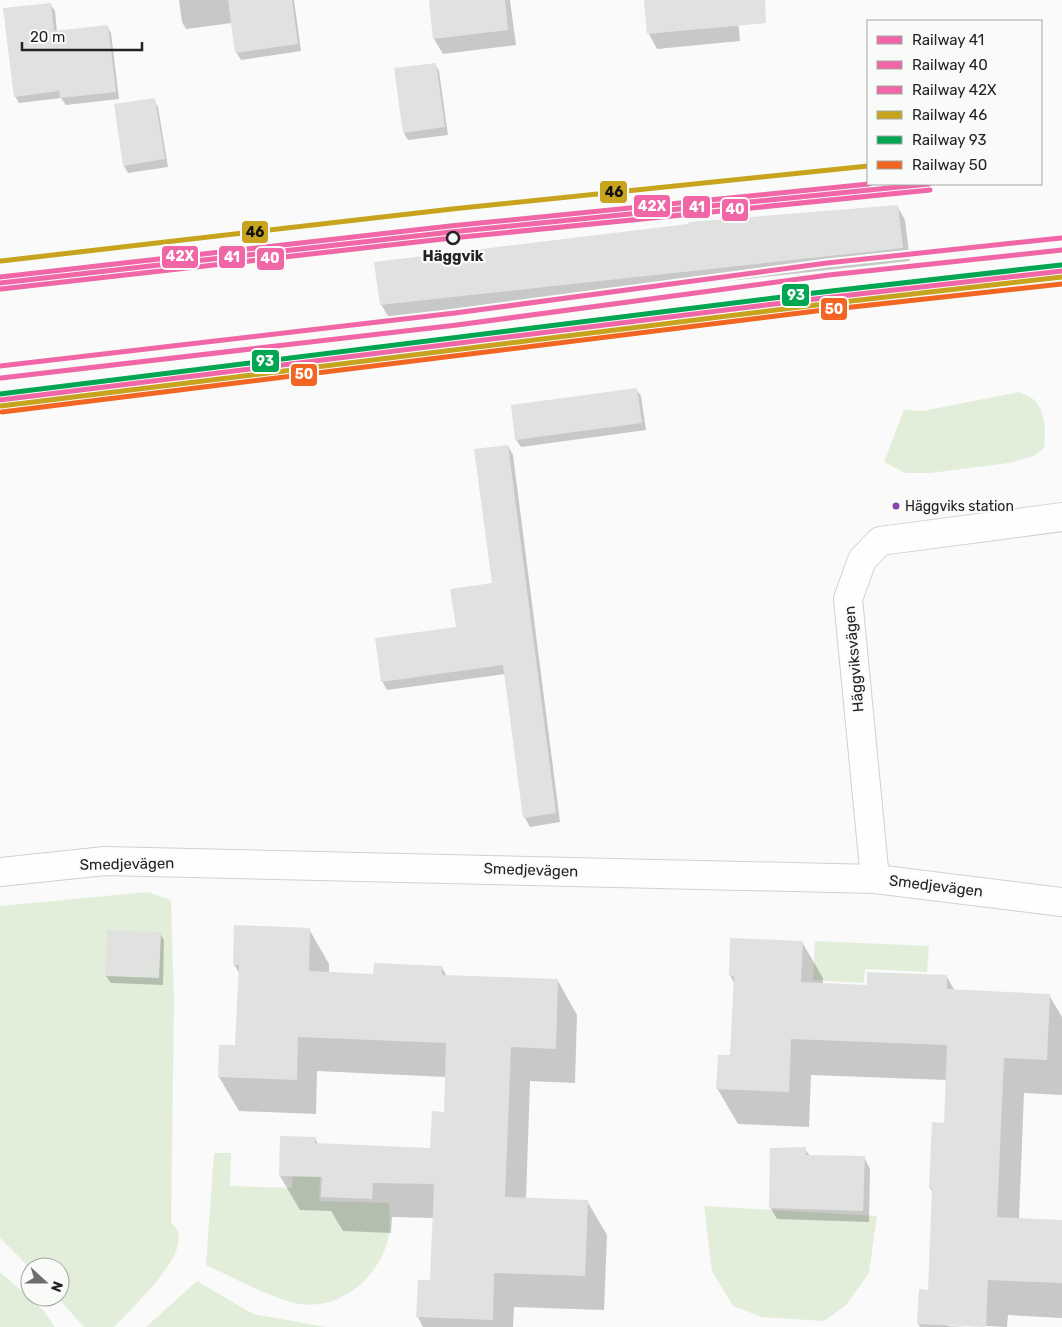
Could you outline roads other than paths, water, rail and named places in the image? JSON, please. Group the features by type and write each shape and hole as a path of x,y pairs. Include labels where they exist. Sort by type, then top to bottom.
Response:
{"street":[{"name":"Häggviksvägen","path":"875,879 848,599 862,560 880,541 1062,517"},
{"name":"Smedjevägen","path":"0,872 105,861 875,879 1062,902"}],"rail line":[{"name":"46","path":"1,261 452,209 867,166"},
{"name":"42X","path":"0,277 450,226 867,184"},
{"name":"41","path":"0,283 451,232 919,185"},
{"name":"40","path":"1,289 452,238 930,190"},
{"name":"42X","path":"0,366 455,313 827,263 1061,238"},
{"name":"40","path":"1,378 457,325 829,275 1062,250"},
{"name":"93","path":"0,394 814,293 1061,265"},
{"name":"41","path":"0,400 815,299 1062,271"},
{"name":"46","path":"1,406 816,305 1062,277"},
{"name":"50","path":"2,412 816,311 1062,284"}],"place":[{"name":"Häggvik","path":"453,238"},
{"name":"Häggviks station","path":"896,506"}]}
